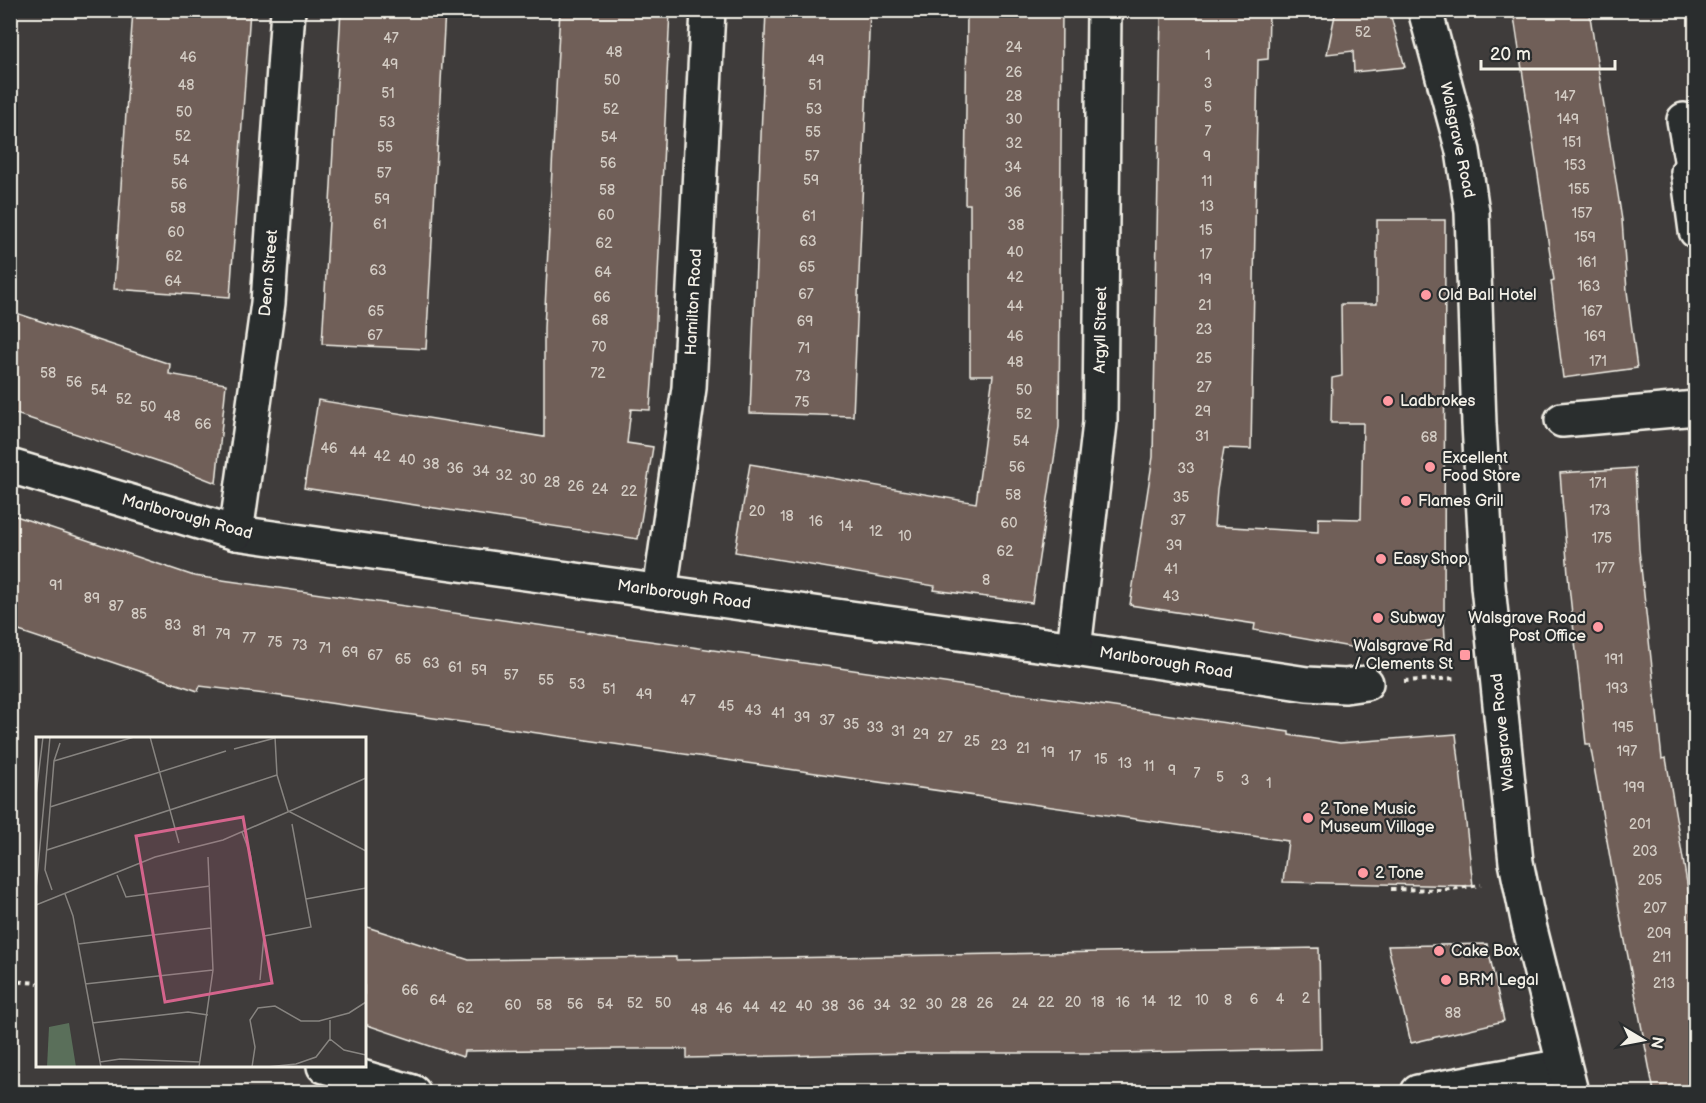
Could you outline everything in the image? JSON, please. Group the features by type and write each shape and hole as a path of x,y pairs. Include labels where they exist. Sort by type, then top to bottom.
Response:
{"main road":[{"name":"Dean Street","path":"236,533 268,303 288,10"},
{"name":"Hamilton Road","path":"660,592 689,388 708,10"},
{"name":"Argyll Street","path":"1074,649 1100,423 1104,10"},
{"name":"Walsgrave Road","path":"1425,10 1462,151 1472,212 1479,424 1488,586 1516,862 1567,1079"},
{"path":"1684,120 1692,165 1688,171 1695,231"},
{"path":"1562,420 1695,408"},
{"name":"Marlborough Road","path":"10,466 236,533 1074,649 1307,684 1345,686 1366,683"},
{"path":"331,1067 413,1092"},
{"path":"1418,1092 1567,1079"}],"path":[{"path":"1366,683 1462,678"},
{"path":"1391,890 1442,890 1520,881"},
{"path":"10,981 36,983"}],"building":[{"path":"133,10 250,10 230,297 114,289"},
{"path":"341,10 445,10 426,349 322,344"},
{"path":"560,10 670,10 650,410 631,409 627,443 653,447 638,539 304,488 318,400 544,437 544,328"},
{"path":"766,10 870,10 853,416 750,413"},
{"path":"967,10 1062,10 1059,427 1032,603 934,590 935,586 735,552 750,464 976,503 993,375 970,375 970,204 965,204"},
{"path":"1161,10 1269,10 1268,59 1258,60 1251,449 1224,448 1214,526 1318,532 1318,518 1361,519 1363,423 1331,423 1332,378 1342,376 1341,304 1377,304 1377,220 1445,220 1445,638 1373,651 1254,630 1255,624 1130,605 1153,457"},
{"path":"1336,10 1389,10 1405,67 1354,72 1353,51 1327,54"},
{"path":"1513,10 1589,10 1622,220 1627,291 1637,368 1563,378 1551,281 1554,280"},
{"path":"10,311 170,364 169,374 226,384 216,483 170,465 10,412"},
{"path":"1635,468 1639,549 1662,759 1666,758 1695,931 1695,1092 1654,1092 1590,744 1586,744 1569,586 1560,473"},
{"path":"10,514 194,576 1289,732 1289,735 1340,743 1456,734 1473,886 1283,882 1288,841 281,696 200,686 198,691 10,628"},
{"path":"366,927 469,960 676,957 676,960 1319,948 1321,1049 687,1058 687,1049 621,1049 464,1051 463,1057 366,1025"},
{"path":"1487,944 1504,1021 1411,1043 1388,946"}],"place":[{"name":"Old Ball Hotel","path":"1426,295"},
{"name":"Ladbrokes","path":"1388,401"},
{"name":"Excellent Food Store","path":"1430,467"},
{"name":"Flames Grill","path":"1406,501"},
{"name":"Easy Shop","path":"1381,559"},
{"name":"Subway","path":"1378,618"},
{"name":"Walsgrave Road Post Office","path":"1598,627"},
{"name":"Walsgrave Rd / Clements St","path":"1465,655"},
{"name":"2 Tone Music Museum Village","path":"1308,818"},
{"name":"2 Tone","path":"1363,873"},
{"name":"Cake Box","path":"1439,951"},
{"name":"BRM Legal","path":"1446,980"}]}
